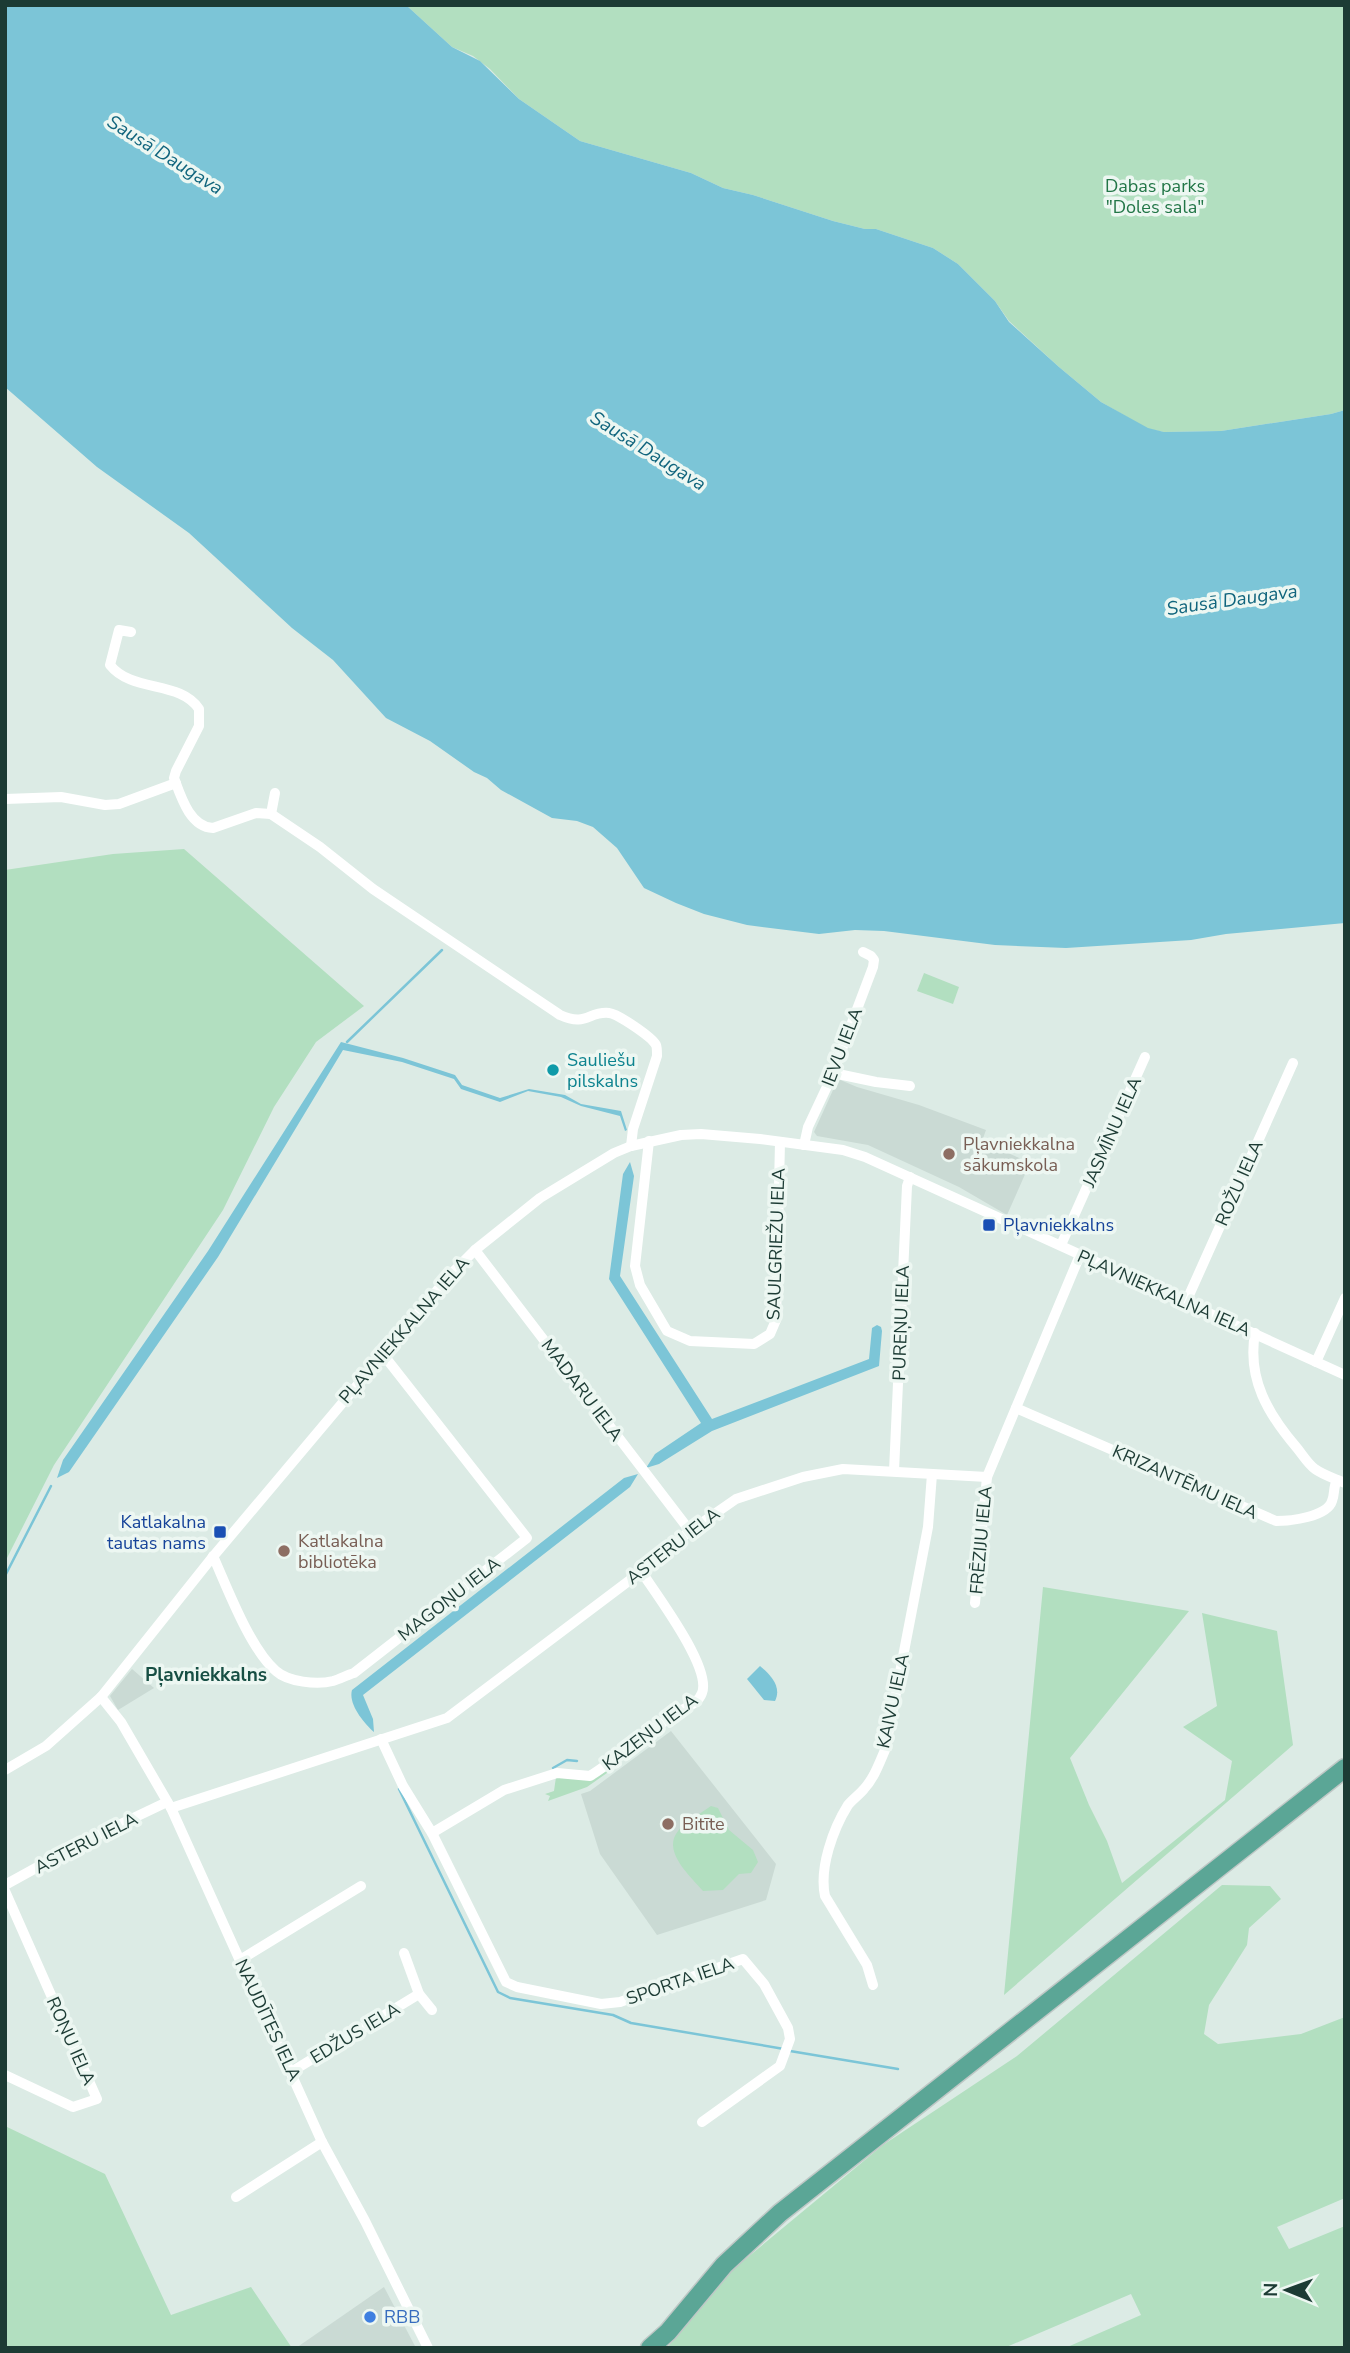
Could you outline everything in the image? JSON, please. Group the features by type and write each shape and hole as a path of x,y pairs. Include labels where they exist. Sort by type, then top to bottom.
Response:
{"main road":[{"path":"650,2348 665,2340 724,2265 780,2213 1345,1768"}],"street":[{"path":"131,632 120,630 112,652 110,665 118,675 133,682 181,695 191,700 199,709 199,726 176,771 176,783 193,820 206,828 213,828 257,813 271,814 320,847 373,889 560,1015 580,1021 599,1014 615,1015 650,1038 656,1046 657,1056 633,1129 631,1146"},
{"path":"5,799 61,797 105,805 119,804 176,783"},
{"path":"271,814 275,793"},
{"name":"IEVU IELA","path":"804,1145 808,1127 834,1070 873,967 874,960 863,952"},
{"name":"JASMĪNU IELA","path":"1060,1245 1145,1057"},
{"name":"ROŽU IELA","path":"1186,1302 1293,1063"},
{"path":"834,1070 838,1074 910,1086"},
{"name":"PĻAVNIEKKALNA IELA","path":"5,1770 46,1746 101,1697 213,1556 382,1353 475,1250 540,1198 614,1153 631,1146 701,1134 804,1145 854,1154 884,1164 1345,1375"},
{"name":"SAULGRIEŽU IELA","path":"649,1141 635,1266 640,1284 667,1331 690,1341 754,1344 770,1334 776,1320 780,1142"},
{"name":"PUREŅU IELA","path":"894,1471 906,1186 910,1177"},
{"name":"MADARU IELA","path":"475,1250 690,1531"},
{"path":"986,1477 1080,1255"},
{"path":"1316,1362 1345,1298"},
{"path":"1255,1333 1252,1359 1258,1388 1283,1432 1315,1469 1341,1481"},
{"name":"MAGOŅU IELA","path":"213,1556 251,1638 271,1666 278,1673 304,1682 332,1682 354,1672 527,1538 382,1353"},
{"name":"KRIZANTĒMU IELA","path":"1016,1408 1276,1521 1307,1517 1327,1508 1332,1503 1341,1481"},
{"name":"ASTERU IELA","path":"5,1885 83,1842 169,1805 447,1718 690,1531 736,1499 765,1488 843,1469 986,1477"},
{"name":"KAIVU IELA","path":"873,1985 867,1965 825,1896 824,1872 843,1815 875,1774 884,1750 928,1527 933,1474"},
{"name":"FRĒZIJU IELA","path":"975,1604 986,1477"},
{"name":"KAZEŅU IELA","path":"432,1833 504,1790 557,1773 590,1776 697,1701 704,1684 702,1672 690,1647 641,1571"},
{"name":"NAUDĪTES IELA","path":"101,1697 121,1722 169,1805 322,2142 428,2348"},
{"name":"SPORTA IELA","path":"381,1739 403,1786 432,1833 506,1982 517,1987 601,2004 620,2002 743,1959 764,1984 788,2028 790,2039 780,2066 702,2122"},
{"path":"240,1960 361,1886"},
{"name":"ROŅU IELA","path":"5,1891 97,2099 73,2107 5,2075"},
{"path":"404,1952 419,1994 432,2010"},
{"name":"EDŽUS IELA","path":"291,2072 419,1994"},
{"path":"236,2197 322,2142"}],"shaded area":[{"name":"Pļavniekkalna sākumskola","path":"838,1079 986,1130 982,1141 1030,1163 1007,1215 959,1187 868,1145 817,1136 814,1132"},
{"path":"132,1669 154,1688 118,1710 110,1696"},
{"name":"Bitīte","path":"671,1731 776,1864 766,1900 657,1935 600,1854 581,1794 590,1791"},
{"name":"RBB","path":"384,2287 416,2348 296,2348"}],"green space":[{"name":"Dabas parks \"Doles sala\"","path":"406,5 1345,5 1345,410 1221,431 1164,432 1148,429 1101,402 1059,367 1009,321 995,301 958,264 933,248 876,229 833,221 723,188 691,173 580,141 519,99 490,69 473,56 452,47"},
{"path":"184,849 364,1006 316,1042 274,1107 223,1210 54,1465 5,1562 5,870 113,854"},
{"path":"924,973 959,987 953,1004 917,991"},
{"path":"1043,1587 1189,1611 1070,1758 1107,1841 1122,1883 1225,1800 1232,1761 1183,1727 1217,1706 1202,1613 1277,1631 1293,1745 1004,1995"},
{"path":"614,1768 587,1787 548,1801 550,1796 545,1794 554,1791 556,1777 591,1780"},
{"path":"711,1806 718,1808 729,1830 753,1850 758,1862 751,1873 739,1874 723,1890 703,1891 680,1864 673,1849 673,1841 682,1826"},
{"path":"1222,1885 1270,1886 1281,1899 1249,1928 1247,1945 1209,2005 1204,2034 1218,2044 1301,2034 1345,2017 1345,2198 1277,2227 1289,2249 1345,2226 1345,2348 1065,2348 1141,2315 1131,2294 1004,2348 667,2348 725,2276 883,2145 1017,2056"},
{"path":"5,2126 105,2174 171,2315 251,2287 292,2348 5,2348"}],"water":[{"name":"Sausā Daugava","path":"5,5 406,5 452,47 480,61 519,99 580,141 691,173 723,188 833,221 876,229 933,248 958,264 995,301 1009,322 1059,367 1101,402 1148,428 1164,432 1221,431 1345,410 1345,923 1226,934 1191,940 1066,948 995,945 884,931 855,930 819,934 747,925 704,914 644,888 617,848 593,827 577,821 552,818 501,790 430,741 386,718 333,660 292,628 189,533 97,467 5,387"},
{"path":"341,1042 455,1075 462,1085 500,1098 529,1089 565,1095 581,1104 621,1111 627,1130 625,1131 620,1116 581,1106 561,1097 528,1091 500,1102 461,1089 454,1079 402,1062 343,1050 218,1257 69,1472 57,1478 63,1460 208,1251"},
{"path":"630,1162 634,1176 620,1276 712,1419 869,1359 872,1328 877,1325 882,1331 879,1366 712,1431 659,1464 646,1468 655,1454 701,1423 609,1279 623,1174"},
{"path":"638,1474 630,1487 363,1695 373,1719 374,1732 370,1728 352,1701 352,1690 624,1478"},
{"path":"760,1666 776,1686 775,1701 764,1700 747,1679"}],"waterway":[{"path":"347,1042 442,950"},
{"path":"5,1576 51,1486"},
{"path":"553,1768 567,1760 577,1761"},
{"path":"399,1789 498,1992 510,1998 613,2015 631,2023 784,2049"},
{"path":"790,2051 898,2069"}],"place":[{"name":"Sauliešu pilskalns","path":"553,1070"},
{"name":"Pļavniekkalna sākumskola","path":"949,1154"},
{"name":"Pļavniekkalns","path":"989,1225"},
{"name":"Katlakalna tautas nams","path":"220,1532"},
{"name":"Katlakalna bibliotēka","path":"284,1551"},
{"name":"Bitīte","path":"668,1824"},
{"name":"RBB","path":"370,2317"}],"district":[{"name":"Pļavniekkalns","path":"206,1675"}]}
